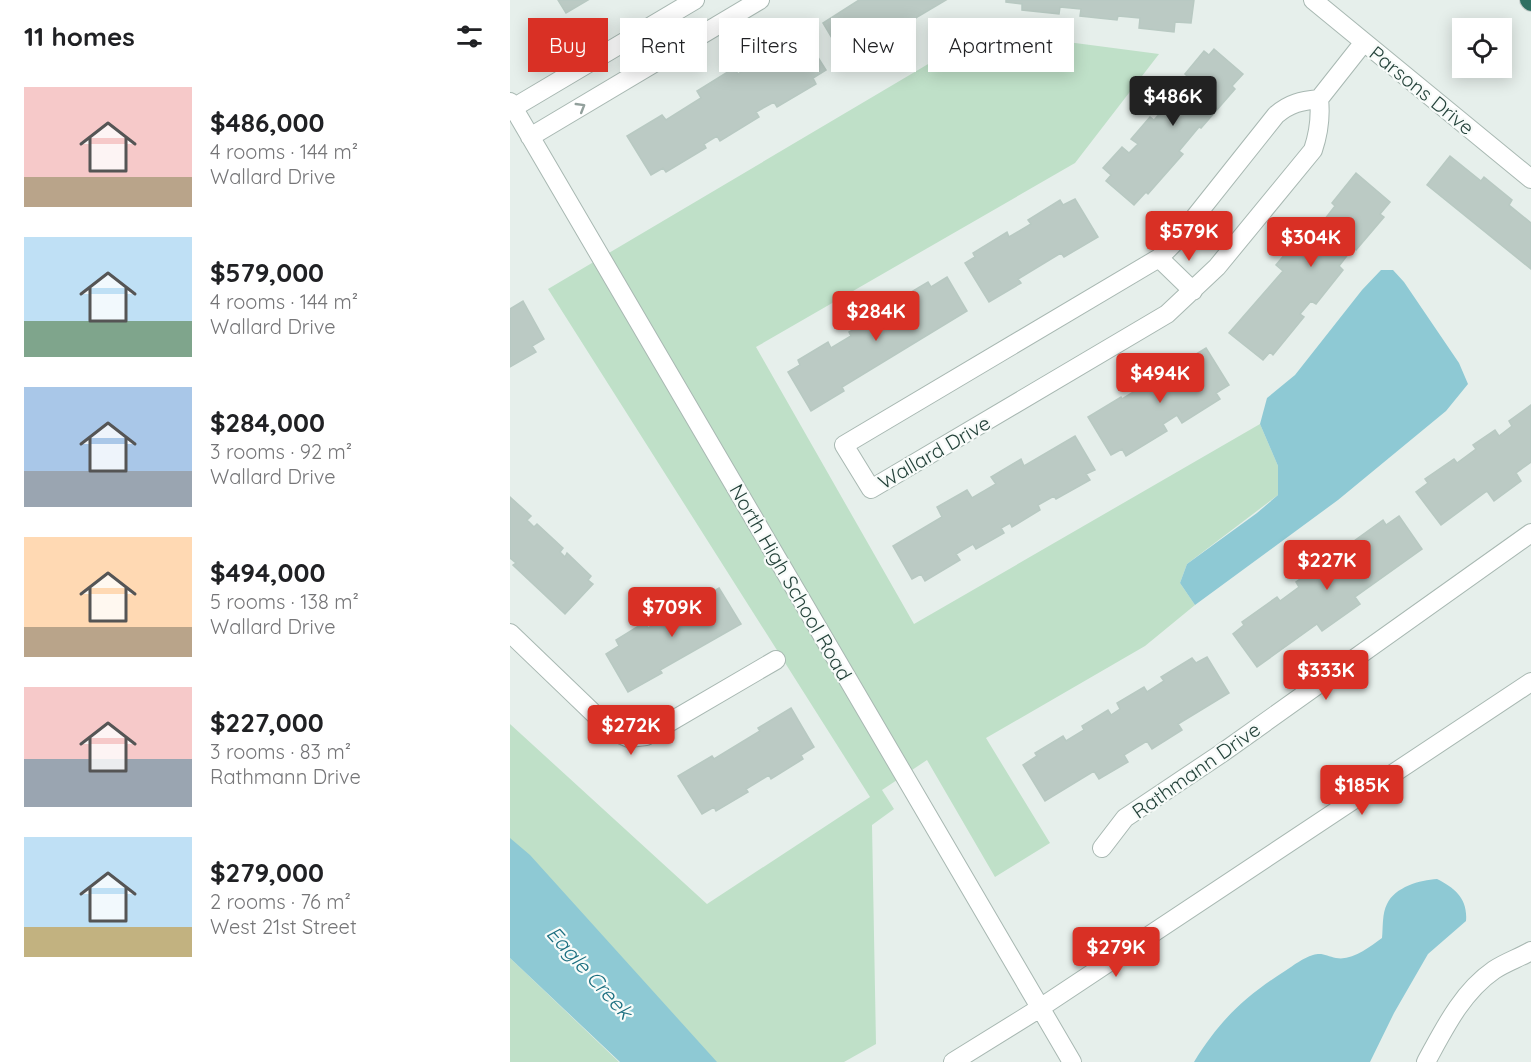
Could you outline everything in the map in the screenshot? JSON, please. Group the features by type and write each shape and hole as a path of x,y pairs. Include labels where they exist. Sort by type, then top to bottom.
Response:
{"street":[{"path":"512,105 696,0"},
{"path":"707,31 760,0"},
{"name":"Parsons Drive","path":"1313,0 1531,179"},
{"path":"1319,99 1364,42"},
{"path":"530,136 638,72"},
{"name":"Wallard Drive","path":"1319,99 1318,133 1313,150 1216,267 1167,314 871,489 844,445 1160,258 1276,115 1287,106 1299,101 1319,99"},
{"name":"North High School Road","path":"512,105 1072,1062"},
{"path":"1160,258 1193,291"},
{"name":"Rathmann Drive","path":"1102,848 1125,818 1267,721 1531,533"},
{"path":"510,633 611,730 629,738 646,736 776,660"},
{"path":"953,1062 1040,1008 1531,682"},
{"path":"1426,1062 1459,1005 1477,985 1493,970 1531,951"}],"green space":[{"path":"1074,43 1159,54 1075,163 756,347 914,624 1260,424 1278,466 1278,495 1187,564 1180,583 1195,605 1145,646 986,738 1050,843 995,877 927,760 882,790 894,809 872,825 876,1044 844,1062 710,1062 510,875 510,724 707,904 870,797 548,289 928,64 928,72 1074,72"},
{"path":"510,958 619,1062 510,1062"}],"water":[{"path":"1381,270 1393,270 1404,282 1459,363 1468,384 1446,411 1338,500 1195,605 1180,583 1187,564 1278,495 1278,466 1260,424 1267,398 1295,375 1362,290"},
{"name":"Eagle Creek","path":"510,838 530,855 717,1062 620,1062 510,958"},
{"path":"1437,879 1459,895 1465,906 1466,921 1428,954 1394,1013 1370,1062 1194,1062 1223,1022 1257,990 1309,956 1319,954 1342,958 1366,949 1382,938 1385,908 1396,893 1416,883"}],"building":[{"path":"558,0 588,0 566,13"},
{"path":"859,0 946,0 916,18 831,18 831,36 823,23"},
{"path":"1006,0 1194,0 1191,23 1175,22 1174,32 1139,28 1140,18 1118,16 1117,20 1080,16 1081,9 1060,7 1059,14 1022,10 1022,4 1006,2"},
{"path":"1214,49 1243,74 1232,86 1235,89 1179,151 1183,154 1148,194 1146,192 1134,205 1106,181 1111,175 1103,168 1122,147 1129,153 1138,144 1131,139 1150,117 1154,120 1163,110 1157,105 1176,83 1181,87 1189,78 1185,74 1204,51 1209,55"},
{"path":"819,59 826,70 813,78 816,84 777,107 774,102 756,112 759,117 720,141 717,136 704,144 706,148 666,172 663,168 651,175 627,136 662,115 666,120 701,98 697,91 728,72 738,74 741,72 819,72"},
{"path":"1450,156 1481,181 1484,177 1512,200 1509,205 1531,223 1531,269 1427,185"},
{"path":"1356,173 1390,202 1380,214 1384,217 1356,250 1353,248 1339,266 1343,270 1316,304 1311,301 1300,314 1304,317 1273,355 1270,352 1263,360 1229,333 1283,271 1276,265 1304,231 1311,237 1335,206 1332,203"},
{"path":"1075,199 1098,237 1064,257 1061,253 1018,279 1021,283 989,302 965,263 975,257 973,253 1007,232 1009,237 1031,224 1028,220 1060,200 1063,205"},
{"path":"947,277 967,311 842,387 844,391 811,411 788,372 800,365 798,360 828,342 831,348 851,336 849,332 881,313 883,316 899,306 896,301 928,282 931,287"},
{"path":"523,301 544,339 532,346 536,352 510,367 510,309"},
{"path":"1206,348 1229,385 1216,393 1220,399 1182,423 1177,415 1163,424 1167,431 1126,456 1122,449 1111,455 1088,417"},
{"path":"1531,405 1531,462 1516,473 1521,481 1494,501 1487,491 1441,525 1416,492 1428,483 1425,479 1454,459 1457,463 1476,449 1473,445 1495,430 1499,436 1512,426 1509,421"},
{"path":"1075,436 1095,470 1086,474 1090,480 1056,499 1054,496 1038,505 1040,510 1012,527 1010,523 1001,528 1004,533 976,549 973,544 956,554 960,560 925,581 921,574 912,579 893,546 942,517 937,507 967,490 972,498 996,484 991,477 1021,459 1024,466"},
{"path":"510,497 531,516 527,520 534,527 537,524 563,548 560,552 565,557 567,553 591,576 588,580 593,584 565,614 513,565 516,563 510,558"},
{"path":"1399,516 1422,549 1355,597 1360,604 1322,631 1317,624 1257,667 1233,634 1244,625 1242,622 1277,597 1280,601 1299,587 1296,582 1331,557 1334,562 1351,550 1347,546 1383,520 1386,525"},
{"path":"719,588 741,624 660,670 662,673 628,692 606,654 619,646 616,640 645,622 648,628 674,613 671,608 703,589 706,596"},
{"path":"1207,657 1229,693 1178,724 1182,730 1152,749 1147,741 1124,755 1128,762 1099,779 1094,771 1045,801 1023,765 1037,756 1035,753 1063,736 1066,741 1084,730 1082,726 1108,710 1111,715 1120,709 1117,703 1144,687 1147,692 1164,681 1161,677 1192,658 1196,663"},
{"path":"791,708 814,747 801,755 803,759 771,779 769,775 746,789 748,792 716,811 714,807 702,814 678,776 712,756 714,759 760,731 758,728"}]}
